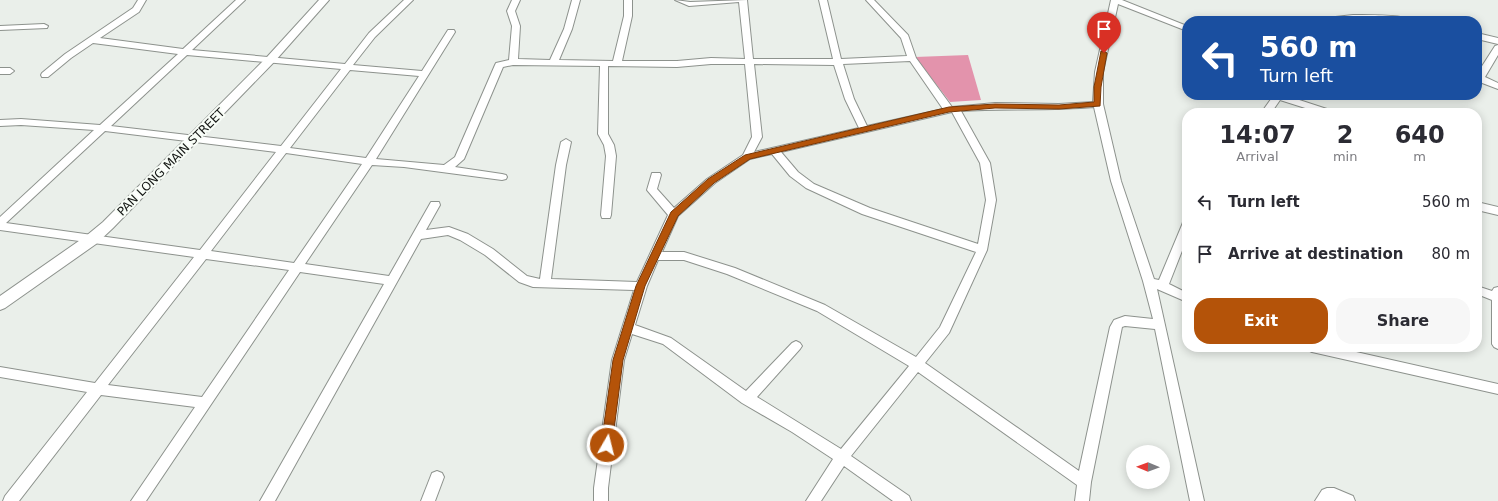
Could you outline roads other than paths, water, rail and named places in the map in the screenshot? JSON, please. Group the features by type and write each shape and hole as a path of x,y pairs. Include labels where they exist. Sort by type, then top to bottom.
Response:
{"street":[{"path":"45,75 68,56 136,10 142,0"},
{"path":"0,225 241,0"},
{"name":"PAN LONG MAIN STREET","path":"0,304 91,240 108,225 271,59 324,0"},
{"path":"10,501 204,254 372,35 409,0"},
{"path":"513,62 516,26 512,11 516,0"},
{"path":"553,63 568,29 576,0"},
{"path":"617,64 628,16 628,0"},
{"path":"679,0 689,4 741,0 757,137 748,157"},
{"path":"823,0 839,71 855,113 864,129"},
{"path":"813,501 842,457 945,330 982,250 991,200 985,163 952,109 912,58 905,37 870,0"},
{"path":"1182,27 1115,0 1099,72 1098,104 1116,181 1149,281 1160,325 1197,501"},
{"path":"0,28 44,26"},
{"path":"138,501 369,162 451,32"},
{"path":"1482,37 1498,41"},
{"path":"92,40 184,52 424,74"},
{"path":"1482,72 1498,48"},
{"path":"446,169 459,159 499,65 513,62 604,64 749,61 838,62 912,58"},
{"path":"604,64 603,134 609,145 611,156 606,215"},
{"path":"0,71 10,71"},
{"path":"1482,80 1498,86"},
{"path":"1270,108 1276,100"},
{"path":"1291,100 1315,108"},
{"path":"601,501 601,488 618,360 641,286 674,214 711,181 748,157 952,109 995,106 1059,107 1098,104"},
{"path":"0,123 21,122 104,128 369,162 404,164 502,177"},
{"path":"545,284 561,165 566,142"},
{"path":"774,151 794,174 810,186 866,211 982,250"},
{"path":"656,175 652,182 652,190 674,214"},
{"path":"267,501 435,206"},
{"path":"1482,207 1498,210"},
{"path":"0,225 91,240 298,266 392,281"},
{"path":"418,235 449,232 464,237 489,252 523,279 533,283 641,286"},
{"path":"1162,287 1182,237"},
{"path":"655,256 684,256 731,271 821,308 918,364 1084,482"},
{"path":"1149,281 1182,296"},
{"path":"1498,291 1498,344"},
{"path":"1482,292 1498,297"},
{"path":"1082,501 1084,482 1116,327 1118,323 1125,321 1160,325"},
{"path":"628,328 667,341 747,399 842,457 904,501"},
{"path":"747,399 796,346"},
{"path":"1334,352 1498,389"},
{"path":"0,372 98,389 205,403"},
{"path":"428,501 437,477"},
{"path":"1322,501 1327,495 1334,495 1348,501"}]}
